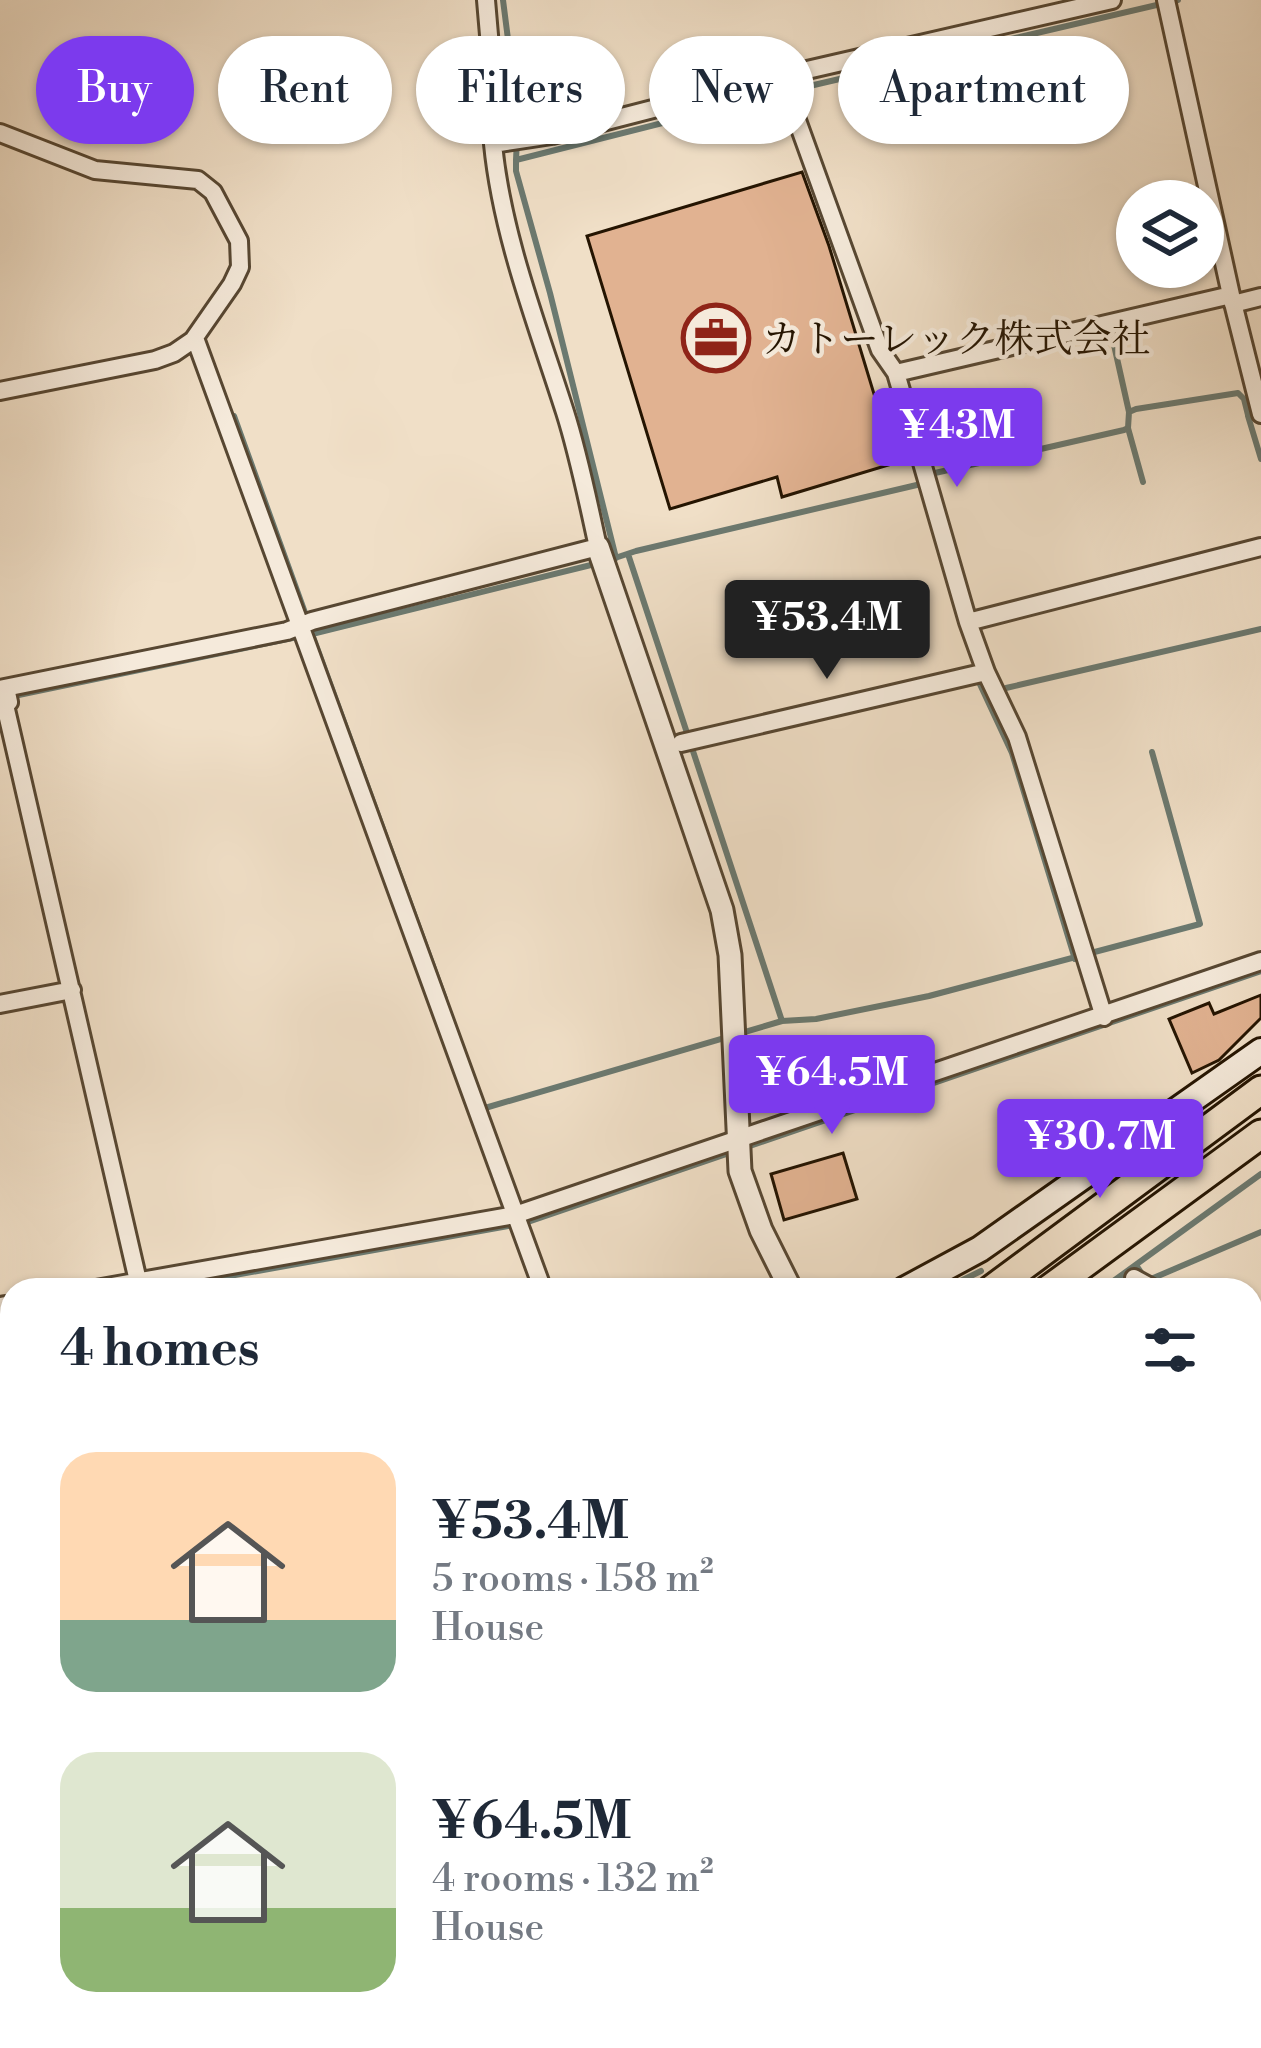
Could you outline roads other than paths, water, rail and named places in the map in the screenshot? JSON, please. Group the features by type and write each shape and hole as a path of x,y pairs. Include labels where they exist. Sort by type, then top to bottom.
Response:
{"highway":[{"path":"1007,1278 1261,1090"},
{"path":"1064,1278 1261,1134"}],"main road":[{"path":"927,1278 980,1250 1261,1051"}],"street":[{"path":"486,0 489,36"},
{"path":"814,78 1112,0"},
{"path":"1167,5 1261,414"},
{"path":"0,133 95,170 198,180 213,192 238,241 240,267 195,338 174,353 0,391"},
{"path":"493,144 503,209 572,436 598,547 722,910 730,955 740,1171 785,1278"},
{"path":"806,144 880,350 896,374 979,674 1017,737 1104,1017"},
{"path":"896,374 1261,297"},
{"path":"195,338 306,628 538,1278"},
{"path":"138,1278 5,693 306,628 598,547"},
{"path":"968,622 1261,548"},
{"path":"685,742 979,674"},
{"path":"158,1278 517,1221 1261,962"},
{"path":"0,1004 71,990"}],"waterway":[{"path":"503,0 518,118 516,160"},
{"path":"616,558 516,160 1178,0"},
{"path":"1112,336 1129,412"},
{"path":"935,473 1124,430 1129,412 1136,409 1238,393 1248,415 1252,414"},
{"path":"234,416 308,621"},
{"path":"1248,416 1261,459"},
{"path":"1128,428 1143,482"},
{"path":"612,559 921,484"},
{"path":"628,554 782,1021"},
{"path":"9,697 312,634 599,563"},
{"path":"1006,688 1261,629"},
{"path":"312,634 445,999"},
{"path":"978,680 1012,753 1075,959"},
{"path":"485,1108 782,1021 816,1019 929,996 1200,924 1152,752"},
{"path":"219,1278 525,1223 1261,971"},
{"path":"1118,1278 1261,1174"},
{"path":"1153,1278 1261,1232"},
{"path":"1136,1265 1149,1278"},
{"path":"967,1278 981,1271"}],"place":[{"name":"カトーレック株式会社","path":"716,338"}]}
